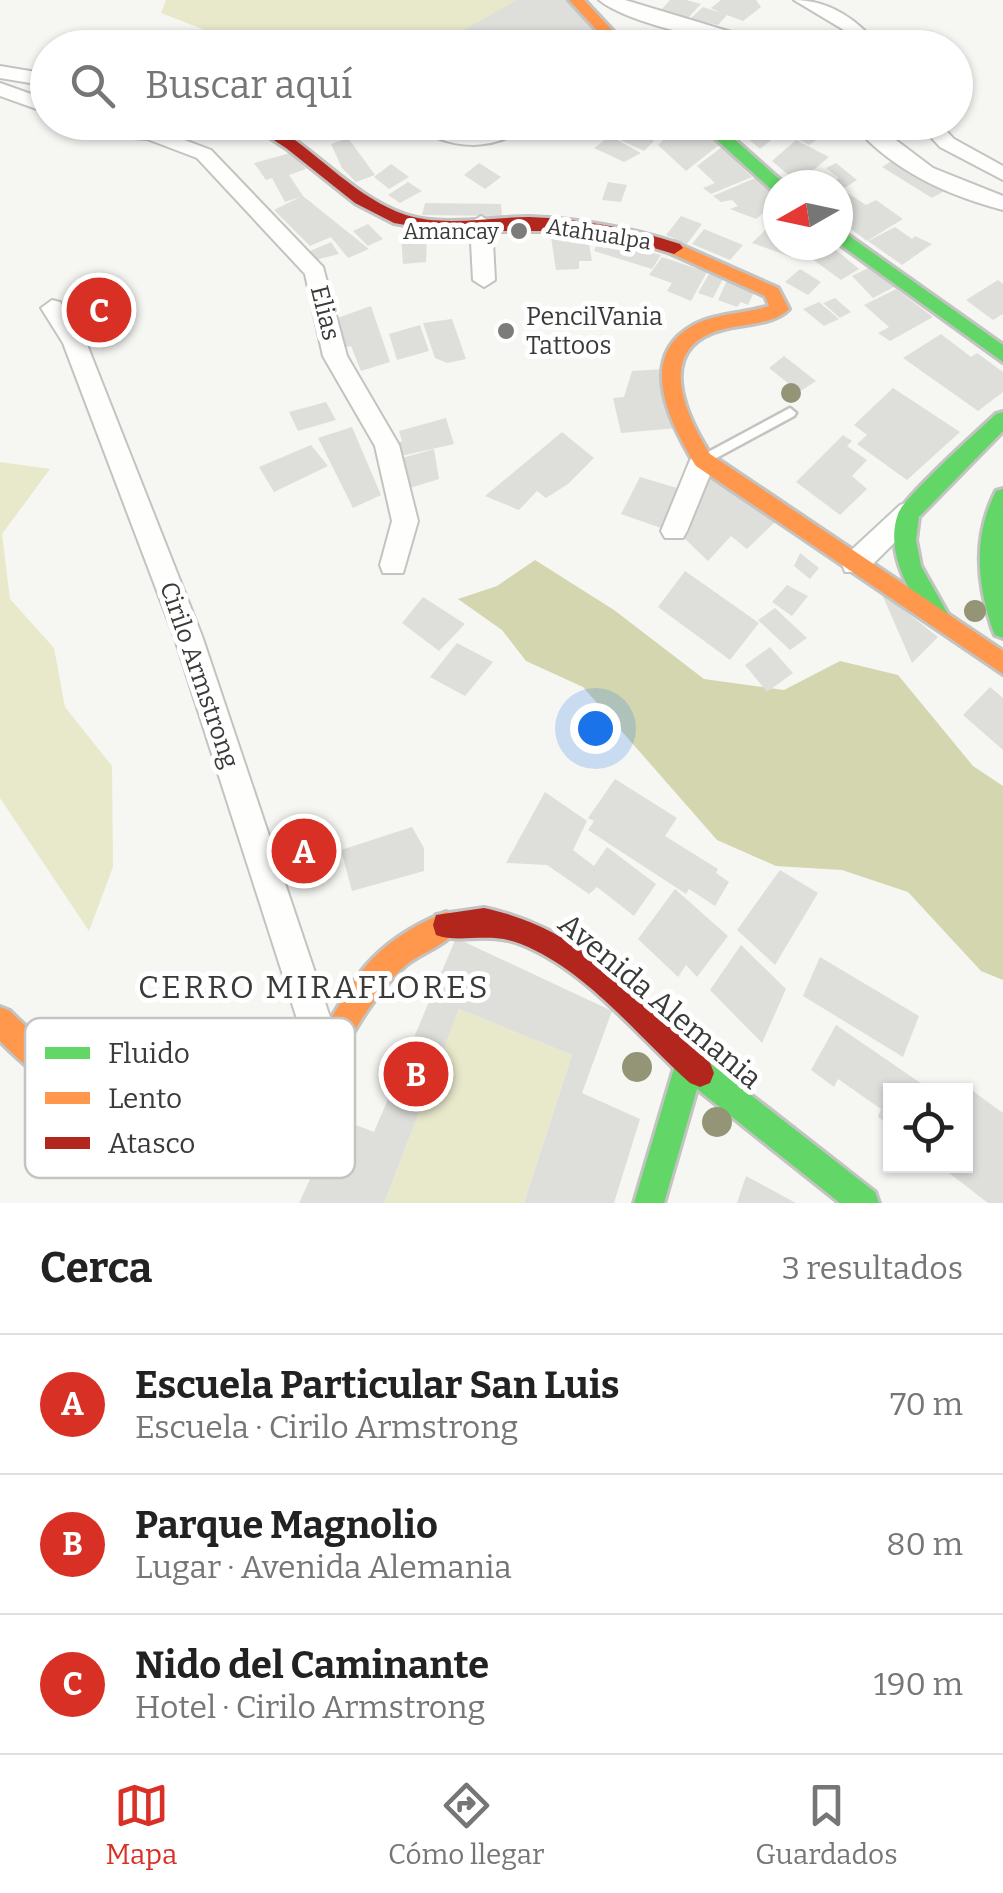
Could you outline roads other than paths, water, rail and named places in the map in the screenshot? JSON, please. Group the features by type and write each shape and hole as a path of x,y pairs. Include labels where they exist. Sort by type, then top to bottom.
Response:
{"main road":[{"path":"576,0 605,30"},
{"name":"Atahualpa","path":"295,140 304,144 343,184 379,210 421,224 481,223 606,232 660,244 772,292 780,300 780,309 699,330 686,338 678,352 672,394 677,420 703,460 1003,664"},
{"path":"726,140 763,173"},
{"path":"853,245 1003,355"},
{"path":"952,631 928,603 913,572 906,548 909,512 1003,419"},
{"path":"1003,496 993,518 987,570 1003,628"},
{"name":"Avenida Alemania","path":"347,1018 390,960 420,932 460,920 506,924 548,943 689,1065 864,1203"},
{"name":"Avenida Alemania","path":"0,1021 25,1050"},
{"path":"650,1203 689,1065"}],"street":[{"path":"608,0 700,30"},
{"path":"804,0 857,30"},
{"path":"0,72 30,77"},
{"path":"0,89 30,100"},
{"name":"Elias","path":"168,140 204,154 315,272 335,356 387,445 405,521 393,566"},
{"path":"458,140 481,151 493,140"},
{"path":"881,140 909,164 979,197 1003,202"},
{"path":"945,140 1003,174"},
{"path":"481,223 484,280"},
{"name":"Cirilo Armstrong","path":"52,308 74,342 188,636 313,1018"},
{"path":"674,531 703,460"},
{"path":"855,564 909,512"}],"lane":[{"path":"703,460 790,413"}],"place":[{"name":"Amancay","path":"519,231"},
{"name":"Nido del Caminante","path":"99,310"},
{"name":"PencilVania Tattoos","path":"506,331"},
{"name":"Escuela Particular San Luis","path":"304,851"},
{"name":"Parque Magnolio","path":"416,1074"}],"district":[{"name":"CERRO MIRAFLORES","path":"314,987"}]}
